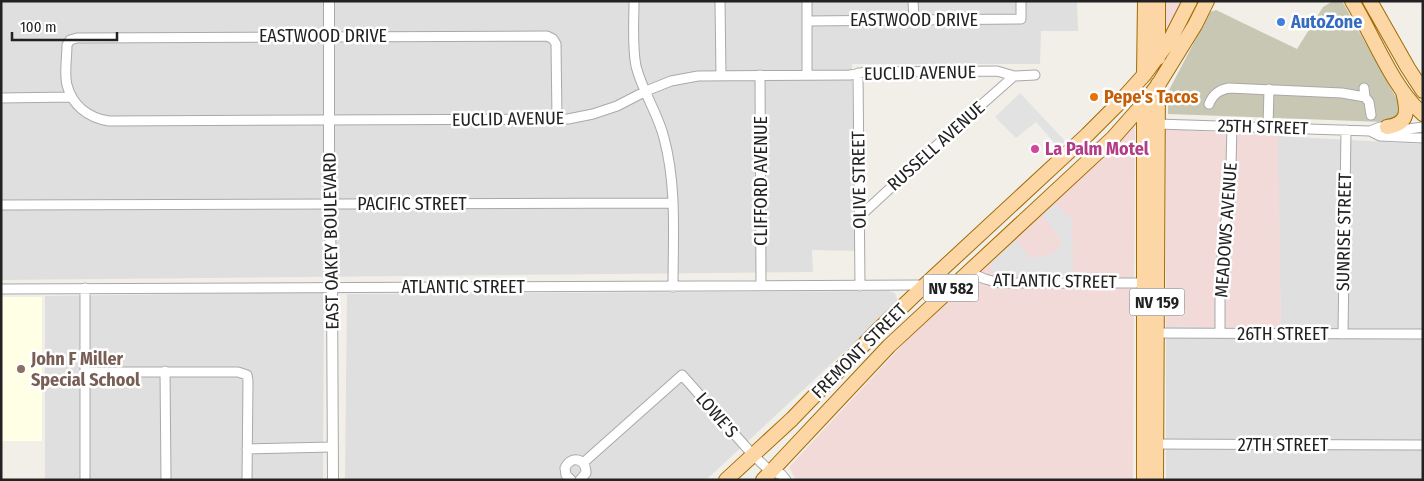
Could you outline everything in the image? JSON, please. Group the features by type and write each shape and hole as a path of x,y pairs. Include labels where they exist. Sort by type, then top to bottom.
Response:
{"main road":[{"path":"1144,1 1144,140"},
{"path":"1157,124 1158,1"},
{"name":"FREMONT STREET","path":"726,480 792,419 877,330 1087,135 1132,90 1170,40 1190,1"},
{"name":"FREMONT STREET","path":"769,477 889,346 1113,138 1158,85 1195,25 1207,1"},
{"path":"1352,1 1401,87 1423,114"},
{"path":"1363,1 1390,36"},
{"path":"1370,1 1423,91"},
{"path":"1387,127 1400,124 1406,115 1406,106 1401,87"},
{"name":"NV 159","path":"1156,480 1150,444 1150,333 1157,124"},
{"path":"1113,138 1132,132 1137,133 1144,140"},
{"name":"NV 159","path":"1144,140 1144,283 1150,333"},
{"name":"NV 159","path":"1144,480 1150,444"}],"street":[{"name":"EAST OAKEY BOULEVARD","path":"329,1 329,204 332,287 333,480"},
{"path":"634,1 634,52 637,68 657,115 670,164 673,203 673,287"},
{"path":"720,1 721,76"},
{"path":"807,1 807,75"},
{"path":"914,1 914,20"},
{"name":"EASTWOOD DRIVE","path":"807,21 1021,19 1021,1"},
{"name":"EASTWOOD DRIVE","path":"72,97 67,83 67,46 70,40 77,38 547,36 553,39 556,44 557,119"},
{"name":"EUCLID AVENUE","path":"72,97 83,111 100,120 109,121 568,119 618,106 671,80 698,76 850,75 866,72 997,71 1014,76 1035,76"},
{"name":"OLIVE STREET","path":"858,74 860,286"},
{"name":"CLIFFORD AVENUE","path":"760,76 761,286"},
{"name":"RUSSELL AVENUE","path":"859,217 1014,76"},
{"path":"1209,104 1215,93 1230,88 1365,93 1371,115"},
{"path":"1268,127 1269,89"},
{"path":"1,98 72,97"},
{"name":"25TH STREET","path":"1157,124 1370,131 1380,136 1423,138"},
{"name":"MEADOWS AVENUE","path":"1220,333 1220,289 1224,229 1230,203 1232,126"},
{"name":"25TH STREET","path":"1370,131 1380,127 1402,130 1423,127"},
{"name":"SUNRISE STREET","path":"1343,334 1346,130"},
{"name":"PACIFIC STREET","path":"1,205 673,203"},
{"name":"ATLANTIC STREET","path":"968,272 1000,283 1144,283"},
{"name":"ATLANTIC STREET","path":"1,289 924,285"},
{"path":"84,480 85,288"},
{"name":"26TH STREET","path":"1150,333 1423,334"},
{"path":"85,372 165,371 238,372 247,374 247,480"},
{"path":"165,371 166,480"},
{"name":"LOWE'S","path":"583,463 682,375 753,455"},
{"name":"27TH STREET","path":"1150,444 1423,445"},
{"path":"247,448 333,447"},
{"path":"753,455 769,477 781,474 786,480"},
{"path":"571,480 564,472 566,465 575,460 583,463 585,466 586,473 581,480"}],"shaded area":[{"path":"1,1 1077,1 1078,31 1041,31 1040,64 852,64 855,251 812,250 813,272 1,280"},
{"path":"1164,1 1185,1 1165,35"},
{"path":"1333,1 1342,1 1398,101 1400,106 1398,117 1383,122 1168,114 1168,92 1210,12 1216,10 1297,49 1323,7"},
{"path":"1020,93 1065,141 1058,147 1036,122 1016,138 995,117"},
{"path":"1135,122 1133,480 796,480 789,467 909,338"},
{"path":"1166,129 1278,136 1281,329 1166,326"},
{"path":"1277,136 1423,144 1423,480 1166,480 1166,326 1281,329"},
{"path":"1054,203 1072,219 1073,275 1003,274 992,271 990,266 992,261 1015,239 1030,257 1045,257 1059,249 1061,239 1041,213"},
{"path":"889,291 895,293 898,302 706,480 345,480 347,294"},
{"path":"324,292 323,480 45,480 45,296"},
{"name":"John F Miller Special School","path":"1,297 42,297 42,441 1,441"}],"place":[{"name":"AutoZone","path":"1281,22"},
{"name":"Pepe's Tacos","path":"1094,97"},
{"name":"La Palm Motel","path":"1035,149"},
{"name":"John F Miller Special School","path":"21,369"}]}
